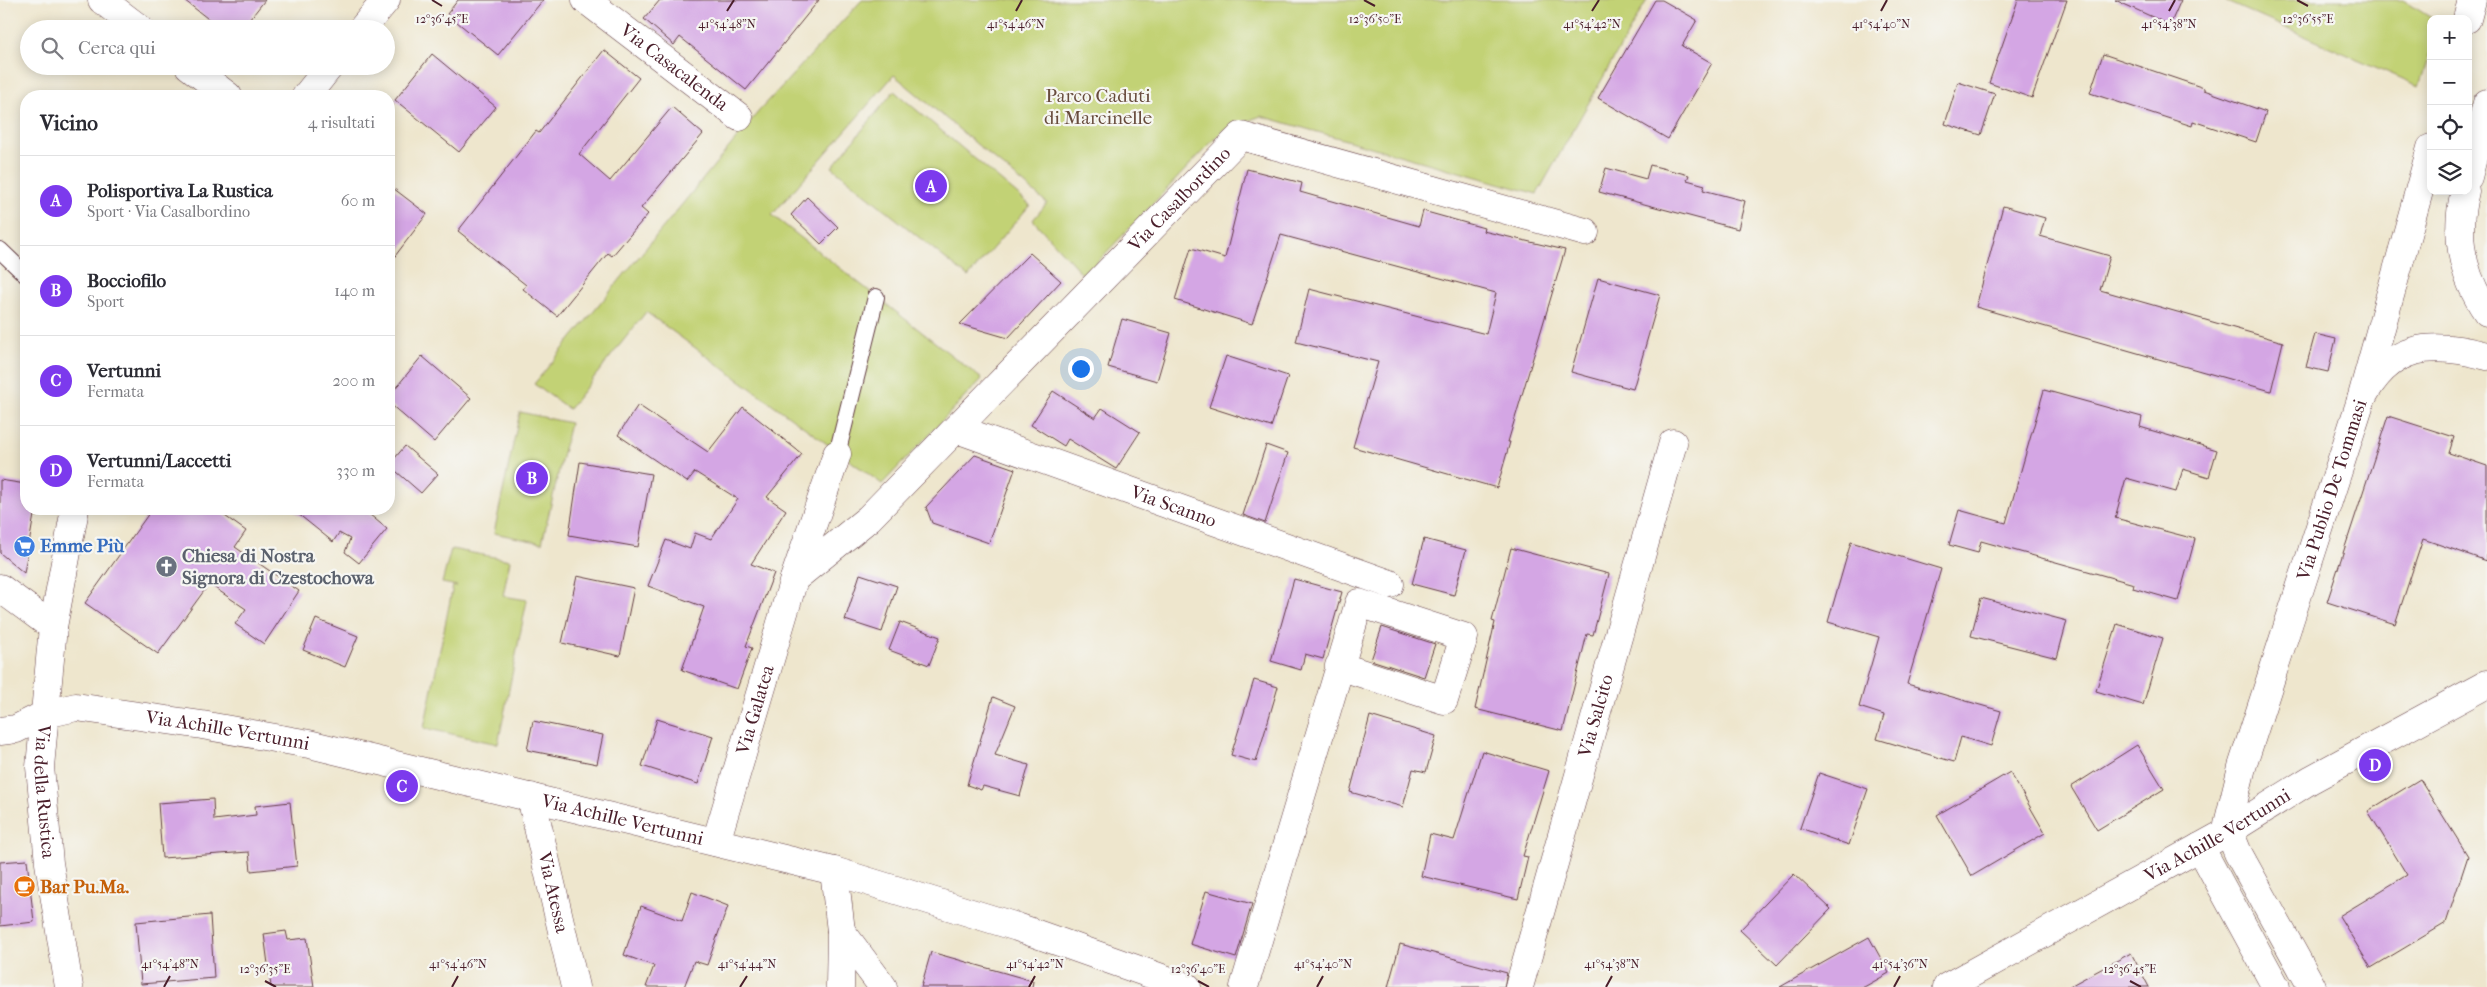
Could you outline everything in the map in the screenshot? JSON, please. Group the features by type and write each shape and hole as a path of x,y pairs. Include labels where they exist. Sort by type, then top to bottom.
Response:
{"main road":[{"path":"102,0 128,20"},
{"path":"369,20 386,0"},
{"name":"Via Casacalenda","path":"586,0 738,117"},
{"path":"2468,15 2472,0"},
{"path":"201,75 220,90"},
{"path":"311,90 323,75"},
{"path":"2472,161 2487,103"},
{"name":"Via Casalbordino","path":"794,579 868,518 957,430 1241,136 1585,232"},
{"name":"Via Publio De Tommasi","path":"2228,831 2229,817 2242,767 2361,400 2430,150"},
{"path":"2464,195 2460,219 2463,261 2468,278 2487,312"},
{"path":"2361,400 2369,384 2380,372 2410,352 2432,346 2460,349 2487,356"},
{"name":"Via Scanno","path":"957,430 1390,584"},
{"name":"Via Salcito","path":"1519,987 1673,444"},
{"name":"Via Galatea","path":"716,842 794,579 837,454"},
{"path":"0,588 52,627 74,515"},
{"path":"1244,987 1339,666 1359,603 1464,637 1444,700 1339,666"},
{"name":"Via della Rustica","path":"52,627 46,714 41,754 42,791 50,863 69,987"},
{"name":"Via Achille Vertunni","path":"1947,987 2228,831 2288,792 2487,684"},
{"name":"Via Achille Vertunni","path":"0,731 16,730 46,714 76,707 202,725 309,744 834,871 1017,928 1187,987"},
{"name":"Via Atessa","path":"531,797 575,987"},
{"path":"2228,831 2238,853 2312,987"},
{"path":"2200,847 2272,981"},
{"path":"834,871 841,931 840,987"},
{"path":"841,931 883,987"},
{"path":"2272,981 2270,966 2276,958 2285,955 2296,959"}],"lane":[{"path":"0,250 20,269"},
{"path":"837,454 876,297"}],"green space":[{"name":"Parco Caduti di Marcinelle","path":"862,0 1647,0 1537,194 1261,116 1223,130 1084,276 1033,220 1047,203 894,75 772,215 982,379 882,484 646,312 569,409 534,384 759,111"},
{"path":"2222,0 2403,0 2427,15 2427,62 2419,86"},
{"path":"894,91 1030,205 968,277 832,167"},
{"path":"520,412 570,423 542,543 494,533"},
{"path":"451,549 510,560 503,596 527,600 498,744 424,728 453,586 457,586 442,583"}],"building":[{"path":"184,0 265,0 249,20 210,20"},
{"path":"458,0 543,0 498,55 447,14"},
{"path":"660,0 819,0 746,90 680,37 674,45 644,19"},
{"path":"1655,0 1662,0 1697,20 1682,46 1712,63 1668,139 1598,98"},
{"path":"2018,0 2067,0 2032,98 1989,83"},
{"path":"2115,0 2181,0 2170,25"},
{"path":"604,50 639,78 579,154 610,181 672,107 703,134 641,208 648,214 612,256 608,253 557,316 523,289 526,285 458,231 536,131 539,133"},
{"path":"432,54 496,107 459,152 395,100"},
{"path":"2103,54 2204,88 2204,90 2266,112 2256,142 2193,121 2192,126 2090,93"},
{"path":"1958,82 1995,94 1981,135 1945,124"},
{"path":"1650,165 1689,175 1687,180 1705,185 1703,190 1745,201 1738,229 1599,192 1606,168 1646,179"},
{"path":"1247,169 1302,183 1300,192 1419,226 1423,211 1484,228 1483,231 1565,250 1508,442 1510,442 1497,488 1353,447 1378,362 1296,342 1309,289 1486,334 1496,293 1281,235 1252,324 1175,300 1191,248 1225,258"},
{"path":"395,190 427,214 395,256"},
{"path":"807,197 838,227 821,244 791,215"},
{"path":"2003,206 2045,218 2040,236 2110,256 2100,290 2283,342 2271,391 1976,307"},
{"path":"1030,253 1061,281 1008,338 960,324"},
{"path":"1598,278 1660,295 1633,389 1571,372"},
{"path":"1122,319 1171,333 1157,381 1108,367"},
{"path":"2315,334 2336,339 2328,372 2306,367"},
{"path":"422,356 471,398 434,442 395,408 395,389"},
{"path":"1226,356 1288,376 1271,427 1209,407"},
{"path":"2044,390 2142,417 2140,427 2217,450 2209,477 2183,469 2176,492 2126,478 2115,518 2195,539 2178,601 2133,588 2134,584 1981,541 1978,553 1949,545 1959,510 2006,523"},
{"path":"1053,391 1095,418 1102,408 1140,432 1116,469 1068,439 1064,446 1031,425"},
{"path":"638,405 708,452 743,407 802,454 767,497 786,510 751,564 774,573 746,646 752,648 737,689 682,670 704,607 648,586 666,540 690,549 695,533 711,539 738,499 695,472 687,482 618,435"},
{"path":"2388,416 2454,437 2449,453 2487,466 2487,561 2423,539 2395,624 2327,602"},
{"path":"1266,445 1288,453 1265,523 1243,515"},
{"path":"405,446 438,474 421,493 395,470 395,458"},
{"path":"975,455 1015,469 989,543 932,523 926,507"},
{"path":"580,462 651,474 638,547 569,535"},
{"path":"0,480 20,483 20,515 34,515 24,573 0,553"},
{"name":"Chiesa di Nostra Signora di Czestochowa","path":"148,515 223,515 246,531 235,547 299,591 264,644 235,624 246,609 209,584 158,654 85,603"},
{"path":"299,515 370,515 387,529 359,563 345,552 350,539 339,533 333,542"},
{"path":"1424,539 1466,550 1454,595 1412,584"},
{"path":"1851,542 1941,569 1907,684 2001,711 1991,746 1961,737 1954,762 1877,739 1884,715 1859,707 1879,637 1828,622"},
{"path":"1511,548 1609,574 1593,635 1587,634 1563,731 1475,709 1495,622 1492,621"},
{"path":"860,574 897,586 882,632 845,620"},
{"path":"577,576 634,588 620,656 562,643"},
{"path":"1294,579 1342,592 1323,659 1305,654 1301,670 1271,661"},
{"path":"1981,598 2067,621 2057,658 1971,636"},
{"path":"316,619 358,636 345,667 303,650"},
{"path":"900,622 940,637 929,665 889,650"},
{"path":"2117,624 2163,638 2143,705 2096,691"},
{"path":"1382,627 1435,644 1424,677 1371,660"},
{"path":"1254,680 1278,687 1256,762 1231,755"},
{"path":"993,697 1015,706 995,755 1029,765 1020,796 983,786 981,790 967,785"},
{"path":"1370,716 1436,736 1426,772 1413,769 1403,807 1350,792"},
{"path":"657,719 713,736 698,784 642,766"},
{"path":"533,721 603,735 597,764 527,750"},
{"path":"2137,745 2164,789 2097,830 2071,787"},
{"path":"1482,751 1549,771 1523,856 1528,857 1518,899 1421,876 1430,834 1454,840"},
{"path":"2010,772 2045,833 1972,876 1937,815"},
{"path":"1819,773 1868,789 1849,845 1800,828"},
{"path":"2420,779 2468,856 2446,923 2371,968 2339,916 2407,875 2368,811"},
{"path":"213,799 214,820 256,815 255,806 290,802 297,866 251,871 249,852 162,858 158,803"},
{"path":"27,860 34,922 0,926 0,862"},
{"path":"1794,874 1831,909 1777,965 1740,930"},
{"path":"1206,891 1252,904 1236,958 1190,944"},
{"path":"692,892 728,906 707,965 694,961 684,987 646,987 654,966 624,955 641,906 682,921"},
{"path":"210,915 214,978 141,984 136,922"},
{"path":"286,931 288,940 307,938 314,987 271,987 264,934"},
{"path":"1869,937 1889,973 1864,987 1780,987"},
{"path":"1400,944 1507,973 1504,987 1388,987"},
{"path":"931,952 1033,981 1032,987 921,987"},
{"path":"2131,953 2149,987 2068,987"}],"place":[{"name":"Polisportiva La Rustica","path":"931,186"},
{"name":"Bocciofilo","path":"532,478"},
{"name":"Emme Più","path":"24,546"},
{"name":"Chiesa di Nostra Signora di Czestochowa","path":"166,567"},
{"name":"Vertunni/Laccetti","path":"2375,765"},
{"name":"Vertunni","path":"402,786"},
{"name":"Bar Pu.Ma.","path":"24,887"}]}
